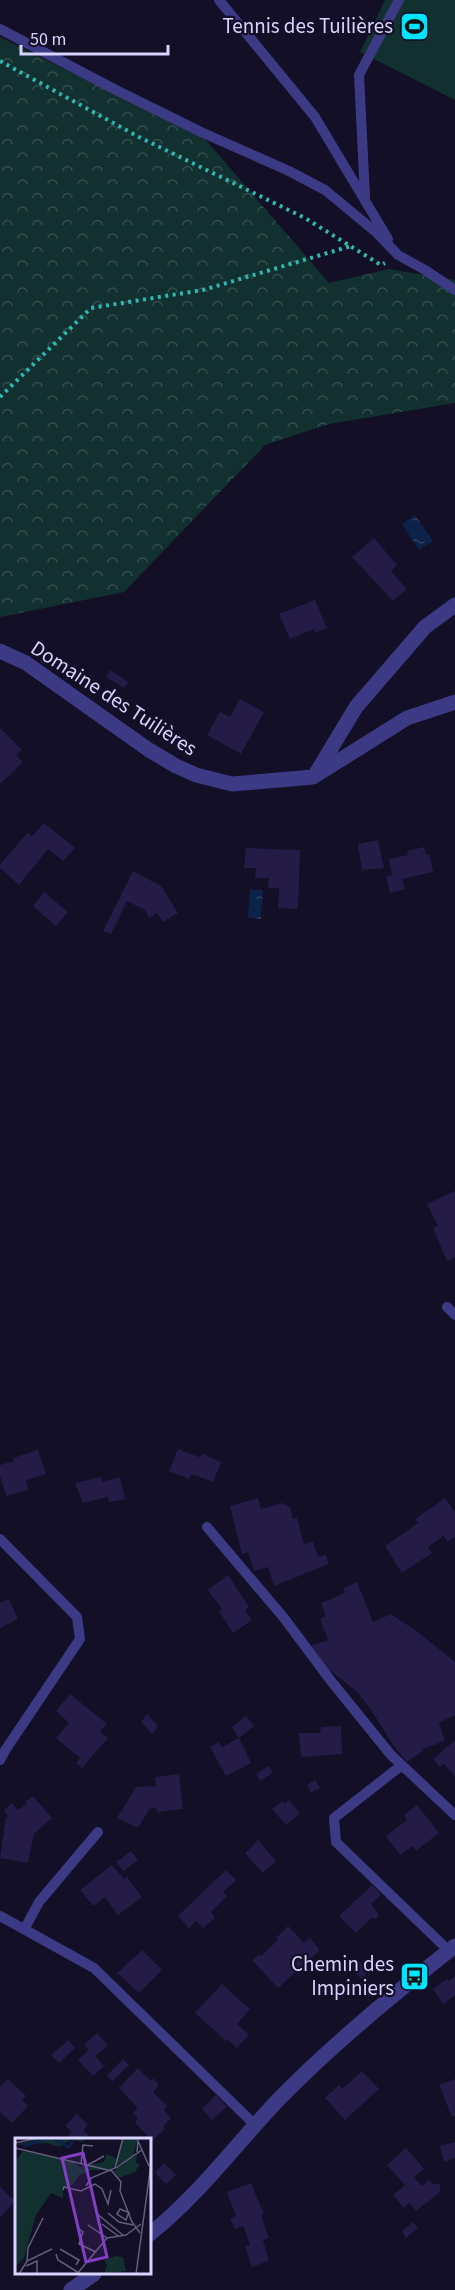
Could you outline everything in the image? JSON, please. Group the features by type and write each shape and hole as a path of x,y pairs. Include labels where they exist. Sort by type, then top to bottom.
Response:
{"street":[{"path":"313,777 356,707 425,627 455,605"},
{"name":"Domaine des Tuilières","path":"0,651 26,663 149,750 196,775 232,784 313,777 407,718 455,702"},
{"path":"152,2232 192,2198 281,2098 382,2003 452,1948"},
{"path":"71,2290 93,2275"}],"lane":[{"path":"219,0 315,117 398,255"},
{"path":"365,200 359,75 399,0"},
{"path":"0,29 124,94 325,190 377,233 398,255 455,290"},
{"path":"207,1527 284,1618 368,1727 402,1765 455,1815"},
{"path":"0,1539 77,1617 80,1640 3,1746 0,1760"},
{"path":"402,1765 334,1818 336,1842 452,1948"},
{"path":"25,1928 39,1902 98,1832"},
{"path":"0,1916 94,1968 255,2125"}],"path":[{"path":"0,61 140,137 305,219 381,265 398,255"},
{"path":"0,397 91,308 203,290 351,246"}],"green space":[{"name":"Tennis des Tuilières","path":"385,0 455,0 455,100 360,52"},
{"path":"0,37 205,139 329,283 389,269 455,280 455,403 329,424 265,445 124,592 0,617"}],"water":[{"path":"415,515 433,541 419,550 402,524"},
{"path":"250,889 263,890 261,919 248,918"}],"building":[{"path":"374,538 397,565 391,571 407,589 393,601 352,557"},
{"path":"315,600 327,628 315,633 314,629 290,639 279,614"},
{"path":"110,670 128,682 124,688 106,677"},
{"path":"240,699 264,712 241,754 207,735 220,712 230,717"},
{"path":"0,728 22,750 16,755 23,762 0,784"},
{"path":"44,823 75,848 63,861 48,849 19,885 0,868 0,865 27,833 32,836"},
{"path":"378,840 384,868 362,870 358,844"},
{"path":"424,847 426,855 430,855 433,872 402,879 405,889 390,893 386,877 392,875 389,859 408,855 407,851"},
{"path":"246,848 300,850 298,909 278,908 279,888 268,888 269,878 255,878 256,868 244,868"},
{"path":"133,871 161,886 178,913 163,922 157,913 149,918 145,910 127,901 111,934 103,931"},
{"path":"44,892 68,912 56,926 33,906"},
{"path":"455,1191 455,1257 447,1261 433,1228 438,1226 427,1204"},
{"path":"178,1449 199,1457 203,1454 221,1462 213,1482 192,1474 189,1479 169,1471"},
{"path":"38,1450 46,1474 26,1480 28,1490 6,1496 0,1476 0,1465"},
{"path":"101,1477 102,1482 120,1477 125,1499 109,1502 108,1497 83,1503 75,1483"},
{"path":"258,1498 261,1509 282,1503 290,1507 293,1519 297,1518 304,1544 313,1541 318,1557 326,1555 329,1564 274,1586 268,1567 254,1571 248,1552 242,1554 230,1506"},
{"path":"445,1498 455,1513 455,1537 448,1542 443,1536 428,1547 432,1553 402,1573 385,1546 418,1523 415,1519"},
{"path":"228,1575 249,1607 245,1610 252,1620 233,1633 219,1611 222,1609 208,1590"},
{"path":"357,1582 373,1622 391,1614 455,1662 455,1715 439,1723 445,1741 422,1749 423,1751 407,1762 357,1692 326,1667 310,1646 328,1640 320,1619 326,1616 321,1603 345,1593 343,1588"},
{"path":"9,1599 18,1619 0,1628 0,1603"},
{"path":"70,1694 107,1724 100,1732 108,1738 82,1768 76,1763 80,1758 56,1738 69,1723 56,1711"},
{"path":"147,1714 158,1726 152,1734 141,1722"},
{"path":"246,1716 254,1726 239,1738 232,1727"},
{"path":"341,1726 342,1754 301,1757 299,1733 320,1733 321,1727"},
{"path":"239,1738 251,1763 226,1776 210,1747 219,1742 222,1747"},
{"path":"455,1740 455,1776 444,1764 440,1767 433,1759"},
{"path":"269,1766 273,1773 260,1781 256,1774"},
{"path":"179,1774 183,1809 157,1812 156,1808 150,1808 138,1828 117,1818 136,1787 156,1786 155,1777"},
{"path":"315,1780 320,1788 311,1793 307,1785"},
{"path":"33,1796 52,1818 34,1834 28,1863 0,1858 8,1817 4,1810 12,1803 18,1810"},
{"path":"289,1800 300,1813 286,1825 272,1809 282,1801 285,1804"},
{"path":"417,1805 439,1833 416,1851 413,1846 400,1855 386,1836 407,1820 404,1815"},
{"path":"258,1840 276,1861 263,1873 245,1853"},
{"path":"131,1851 138,1860 123,1871 116,1862"},
{"path":"112,1865 124,1879 127,1877 142,1897 118,1915 105,1897 93,1906 80,1890"},
{"path":"226,1870 236,1880 223,1892 227,1896 211,1912 215,1918 203,1928 196,1921 189,1928 178,1916"},
{"path":"372,1885 381,1895 371,1904 379,1915 376,1919 371,1918 356,1933 339,1916"},
{"path":"288,1926 304,1943 310,1938 320,1950 278,1988 252,1960 261,1956 278,1940 276,1938"},
{"path":"142,1950 162,1970 139,1993 117,1973"},
{"path":"356,1957 369,1972 361,1979 347,1964"},
{"path":"455,1976 455,1995 443,2004 433,1989"},
{"path":"222,1984 250,2009 237,2024 249,2035 237,2048 195,2013"},
{"path":"97,2033 108,2045 95,2056 104,2066 93,2076 78,2060 89,2050 84,2045"},
{"path":"68,2040 75,2048 59,2063 51,2055"},
{"path":"123,2059 129,2065 112,2082 107,2075"},
{"path":"138,2068 151,2081 153,2078 159,2085 153,2092 167,2106 164,2110 171,2118 163,2126 165,2129 152,2141 152,2138 145,2138 147,2135 135,2123 138,2118 133,2113 137,2109 136,2106 119,2088"},
{"path":"362,2071 379,2089 345,2120 325,2098 339,2085 342,2089"},
{"path":"8,2079 26,2096 22,2100 28,2106 12,2123 0,2112 0,2087"},
{"path":"455,2079 455,2116 452,2117 439,2085"},
{"path":"216,2095 227,2107 212,2120 202,2109"},
{"path":"77,2114 88,2125 83,2130 91,2138 66,2138 72,2132 65,2126"},
{"path":"455,2142 455,2158 444,2162 440,2146"},
{"path":"406,2148 424,2169 414,2177 422,2186 429,2180 432,2184 440,2184 440,2192 416,2211 409,2203 404,2208 393,2195 405,2185 387,2165"},
{"path":"164,2163 176,2175 166,2184 155,2173"},
{"path":"251,2183 264,2214 261,2215 269,2238 263,2240 269,2261 252,2267 245,2246 250,2245 243,2226 235,2229 230,2218 236,2216 227,2192"},
{"path":"0,2187 15,2201 0,2217"},
{"path":"413,2222 418,2228 406,2238 402,2231"}],"place":[{"name":"Tennis des Tuilières","path":"414,26"},
{"name":"Chemin des Impiniers","path":"415,1976"}]}
